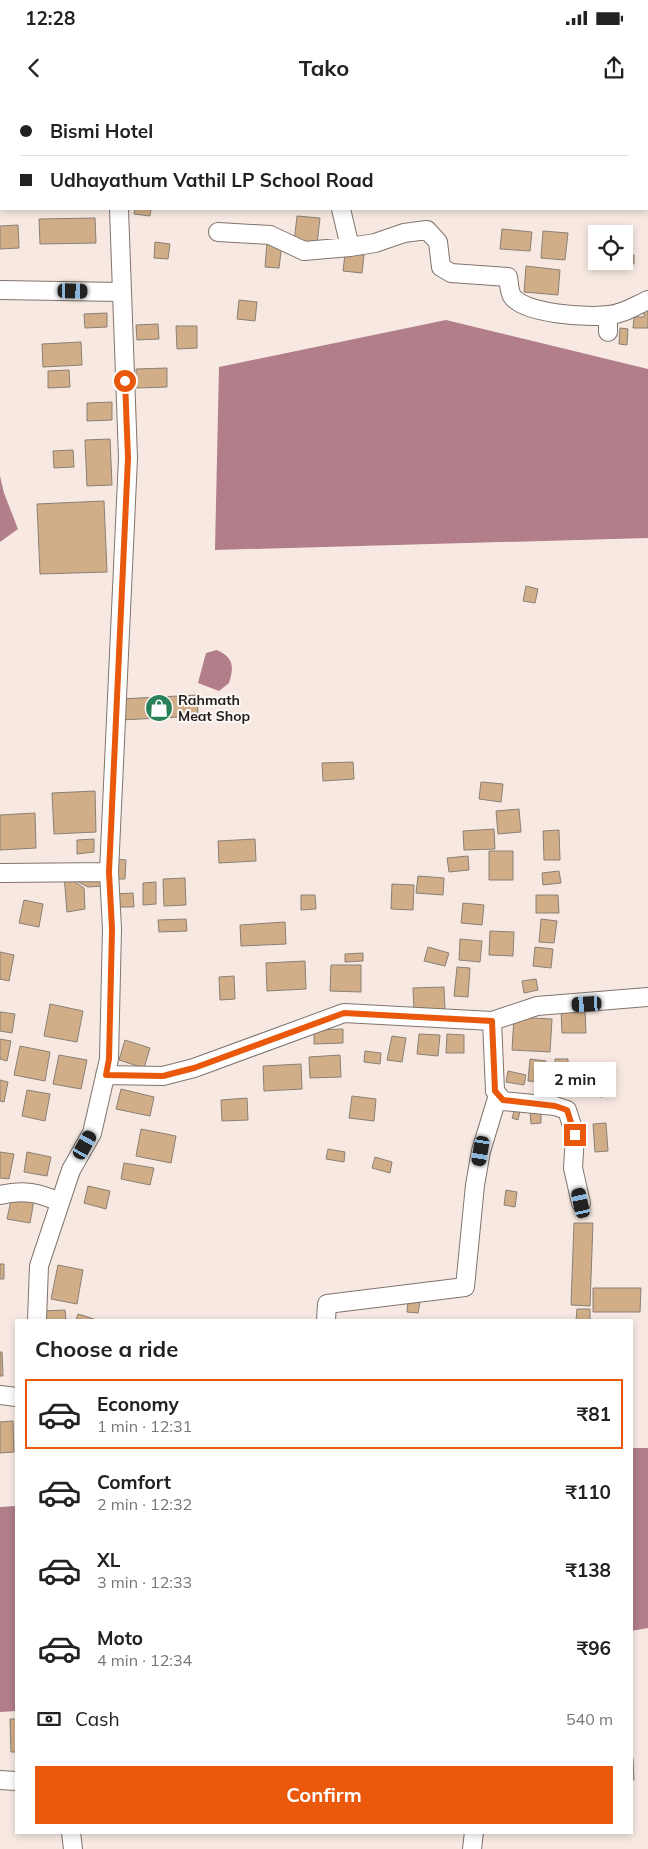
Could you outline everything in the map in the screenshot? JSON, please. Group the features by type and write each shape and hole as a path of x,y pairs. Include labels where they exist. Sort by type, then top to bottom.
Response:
{"street":[{"path":"37,1319 39,1266 71,1170 92,1133 109,1059 112,938 109,872 128,458 119,210"},
{"path":"341,210 350,247"},
{"path":"218,232 270,234 304,251 375,243 404,232 427,230 438,242 441,267 451,273 508,277 512,296 522,304 608,324 620,313 648,300"},
{"path":"0,290 121,292"},
{"path":"0,873 109,872"},
{"path":"106,1075 163,1076 194,1068 344,1013 492,1021 537,1006 648,997"},
{"path":"492,1021 495,1091 498,1095 503,1100 555,1106 567,1110 575,1135 574,1168 581,1203"},
{"path":"326,1319 327,1304 465,1287 475,1185 481,1151 498,1095"},
{"path":"0,1194 18,1191 38,1193 60,1202"},
{"path":"0,1395 15,1396"},
{"path":"0,1780 15,1781"},
{"path":"71,1834 73,1849"},
{"path":"472,1849 474,1834"}],"shaded area":[{"path":"446,320 648,369 648,538 215,550 219,367"},
{"path":"0,476 4,493 18,529 0,542"},
{"path":"217,650 227,656 232,668 229,683 219,691 198,683 206,653"},
{"path":"633,1448 648,1448 648,1628 633,1631"},
{"path":"15,1506 15,1711 0,1712 0,1507"}],"building":[{"path":"135,210 151,210 150,216 134,214"},
{"path":"297,216 320,218 317,244 294,242"},
{"path":"95,218 96,243 40,244 39,219"},
{"path":"18,225 19,248 0,249 0,226"},
{"path":"502,229 532,232 530,251 500,249"},
{"path":"543,231 568,233 565,260 541,258"},
{"path":"155,242 170,244 168,259 154,258"},
{"path":"267,242 282,244 279,268 265,267"},
{"path":"345,254 364,255 362,273 343,271"},
{"path":"526,266 560,270 558,295 524,292"},
{"path":"239,300 257,302 255,321 237,319"},
{"path":"644,308 648,308 648,328 633,328 634,317 644,317"},
{"path":"107,313 107,327 85,328 84,314"},
{"path":"158,324 159,339 137,340 136,325"},
{"path":"176,326 197,326 197,348 177,349"},
{"path":"620,328 628,329 627,345 619,344"},
{"path":"81,342 82,365 43,367 42,344"},
{"path":"167,368 167,387 136,388 136,369"},
{"path":"69,370 70,387 48,388 48,371"},
{"path":"112,402 112,420 87,421 87,403"},
{"path":"110,439 112,485 87,486 85,440"},
{"path":"73,450 74,467 54,468 53,451"},
{"path":"104,501 107,572 40,574 37,504"},
{"path":"526,586 538,589 535,603 523,601"},
{"name":"Rahmath Meat Shop","path":"197,695 198,716 121,720 120,699"},
{"path":"353,762 354,779 323,781 322,763"},
{"path":"481,782 503,784 501,802 479,799"},
{"path":"95,791 96,832 54,834 52,793"},
{"path":"519,809 521,832 498,834 496,811"},
{"path":"35,813 36,848 0,850 0,815"},
{"path":"494,829 495,849 464,850 463,831"},
{"path":"559,830 560,860 544,860 543,831"},
{"path":"94,839 94,852 77,854 77,840"},
{"path":"255,839 256,861 219,863 218,841"},
{"path":"489,851 513,851 513,880 489,880"},
{"path":"468,856 469,870 449,872 447,858"},
{"path":"117,859 126,860 125,879 116,879"},
{"path":"559,871 561,883 543,885 542,873"},
{"path":"106,874 102,886 88,887 64,875"},
{"path":"64,875 84,888 85,909 67,912"},
{"path":"418,876 444,878 443,895 416,893"},
{"path":"185,878 186,905 164,906 163,879"},
{"path":"156,882 156,904 143,905 143,883"},
{"path":"392,884 414,885 413,910 391,909"},
{"path":"133,893 134,907 113,907 112,894"},
{"path":"301,895 315,895 316,909 301,910"},
{"path":"536,895 558,895 559,913 536,913"},
{"path":"24,900 43,904 39,927 19,923"},
{"path":"463,903 484,905 482,925 461,923"},
{"path":"186,919 187,931 159,932 158,920"},
{"path":"541,919 557,921 554,943 539,942"},
{"path":"285,922 286,944 241,946 240,925"},
{"path":"490,931 514,932 513,956 489,955"},
{"path":"460,939 482,941 480,962 459,960"},
{"path":"428,947 449,953 445,966 424,961"},
{"path":"535,947 553,949 551,968 533,966"},
{"path":"0,952 14,955 9,981 0,979"},
{"path":"363,953 363,961 345,962 345,954"},
{"path":"305,961 306,989 267,991 266,963"},
{"path":"331,965 361,965 361,992 330,991"},
{"path":"457,967 470,968 468,997 454,996"},
{"path":"234,976 235,999 220,1000 219,977"},
{"path":"536,979 538,990 524,993 522,981"},
{"path":"444,987 445,1009 414,1010 413,988"},
{"path":"50,1004 83,1011 77,1042 44,1036"},
{"path":"561,1010 585,1010 586,1033 562,1033"},
{"path":"0,1012 15,1014 12,1033 0,1031"},
{"path":"514,1017 552,1019 550,1052 512,1050"},
{"path":"343,1029 343,1043 314,1044 314,1030"},
{"path":"419,1034 440,1035 438,1056 417,1054"},
{"path":"447,1034 464,1035 464,1053 446,1053"},
{"path":"392,1036 406,1038 402,1062 387,1060"},
{"path":"0,1039 11,1041 7,1061 0,1059"},
{"path":"125,1040 150,1048 144,1068 119,1060"},
{"path":"20,1046 50,1052 45,1081 14,1075"},
{"path":"365,1051 381,1053 380,1064 364,1062"},
{"path":"59,1055 87,1060 81,1089 53,1084"},
{"path":"340,1055 341,1077 310,1078 309,1057"},
{"path":"530,1059 546,1061 543,1082 528,1081"},
{"path":"555,1059 568,1059 568,1094 555,1094"},
{"path":"301,1064 302,1089 264,1091 263,1066"},
{"path":"508,1071 526,1075 524,1085 506,1082"},
{"path":"607,1079 609,1096 600,1097 598,1081"},
{"path":"0,1080 8,1082 4,1102 0,1101"},
{"path":"121,1089 154,1097 150,1116 116,1109"},
{"path":"27,1090 50,1094 45,1121 22,1116"},
{"path":"352,1096 376,1099 374,1121 349,1118"},
{"path":"247,1098 248,1120 222,1121 221,1100"},
{"path":"516,1105 521,1107 518,1120 512,1118"},
{"path":"541,1111 541,1123 531,1124 530,1112"},
{"path":"606,1123 608,1151 595,1152 593,1124"},
{"path":"141,1129 176,1136 171,1163 136,1156"},
{"path":"328,1149 345,1152 344,1162 326,1159"},
{"path":"0,1152 14,1154 9,1179 0,1178"},
{"path":"27,1152 51,1157 47,1176 24,1172"},
{"path":"375,1157 392,1162 390,1173 372,1168"},
{"path":"124,1163 154,1168 150,1185 121,1179"},
{"path":"88,1186 110,1191 106,1209 84,1203"},
{"path":"506,1190 517,1192 515,1207 504,1205"},
{"path":"12,1196 34,1200 30,1223 7,1219"},
{"path":"574,1223 593,1223 590,1306 571,1305"},
{"path":"0,1264 4,1264 4,1279 0,1279"},
{"path":"58,1265 83,1270 77,1304 51,1299"},
{"path":"593,1288 641,1288 640,1312 593,1312"},
{"path":"408,1301 420,1302 418,1313 407,1312"},
{"path":"577,1309 590,1309 590,1319 576,1319"},
{"path":"65,1310 66,1319 42,1319 42,1311"},
{"path":"78,1314 94,1319 76,1319"},
{"path":"0,1352 2,1352 3,1376 0,1376"},
{"path":"13,1421 14,1452 0,1453 0,1422"},
{"path":"10,1719 15,1719 15,1752 11,1752"}],"place":[{"name":"Rahmath Meat Shop","path":"159,708"}],"route":[{"path":"125,381 128,458 118,633 113,808 109,872 112,929 109,1059 106,1075 163,1076 194,1068 344,1013 492,1021 495,1091 503,1100 555,1106 567,1110 575,1135"}]}
